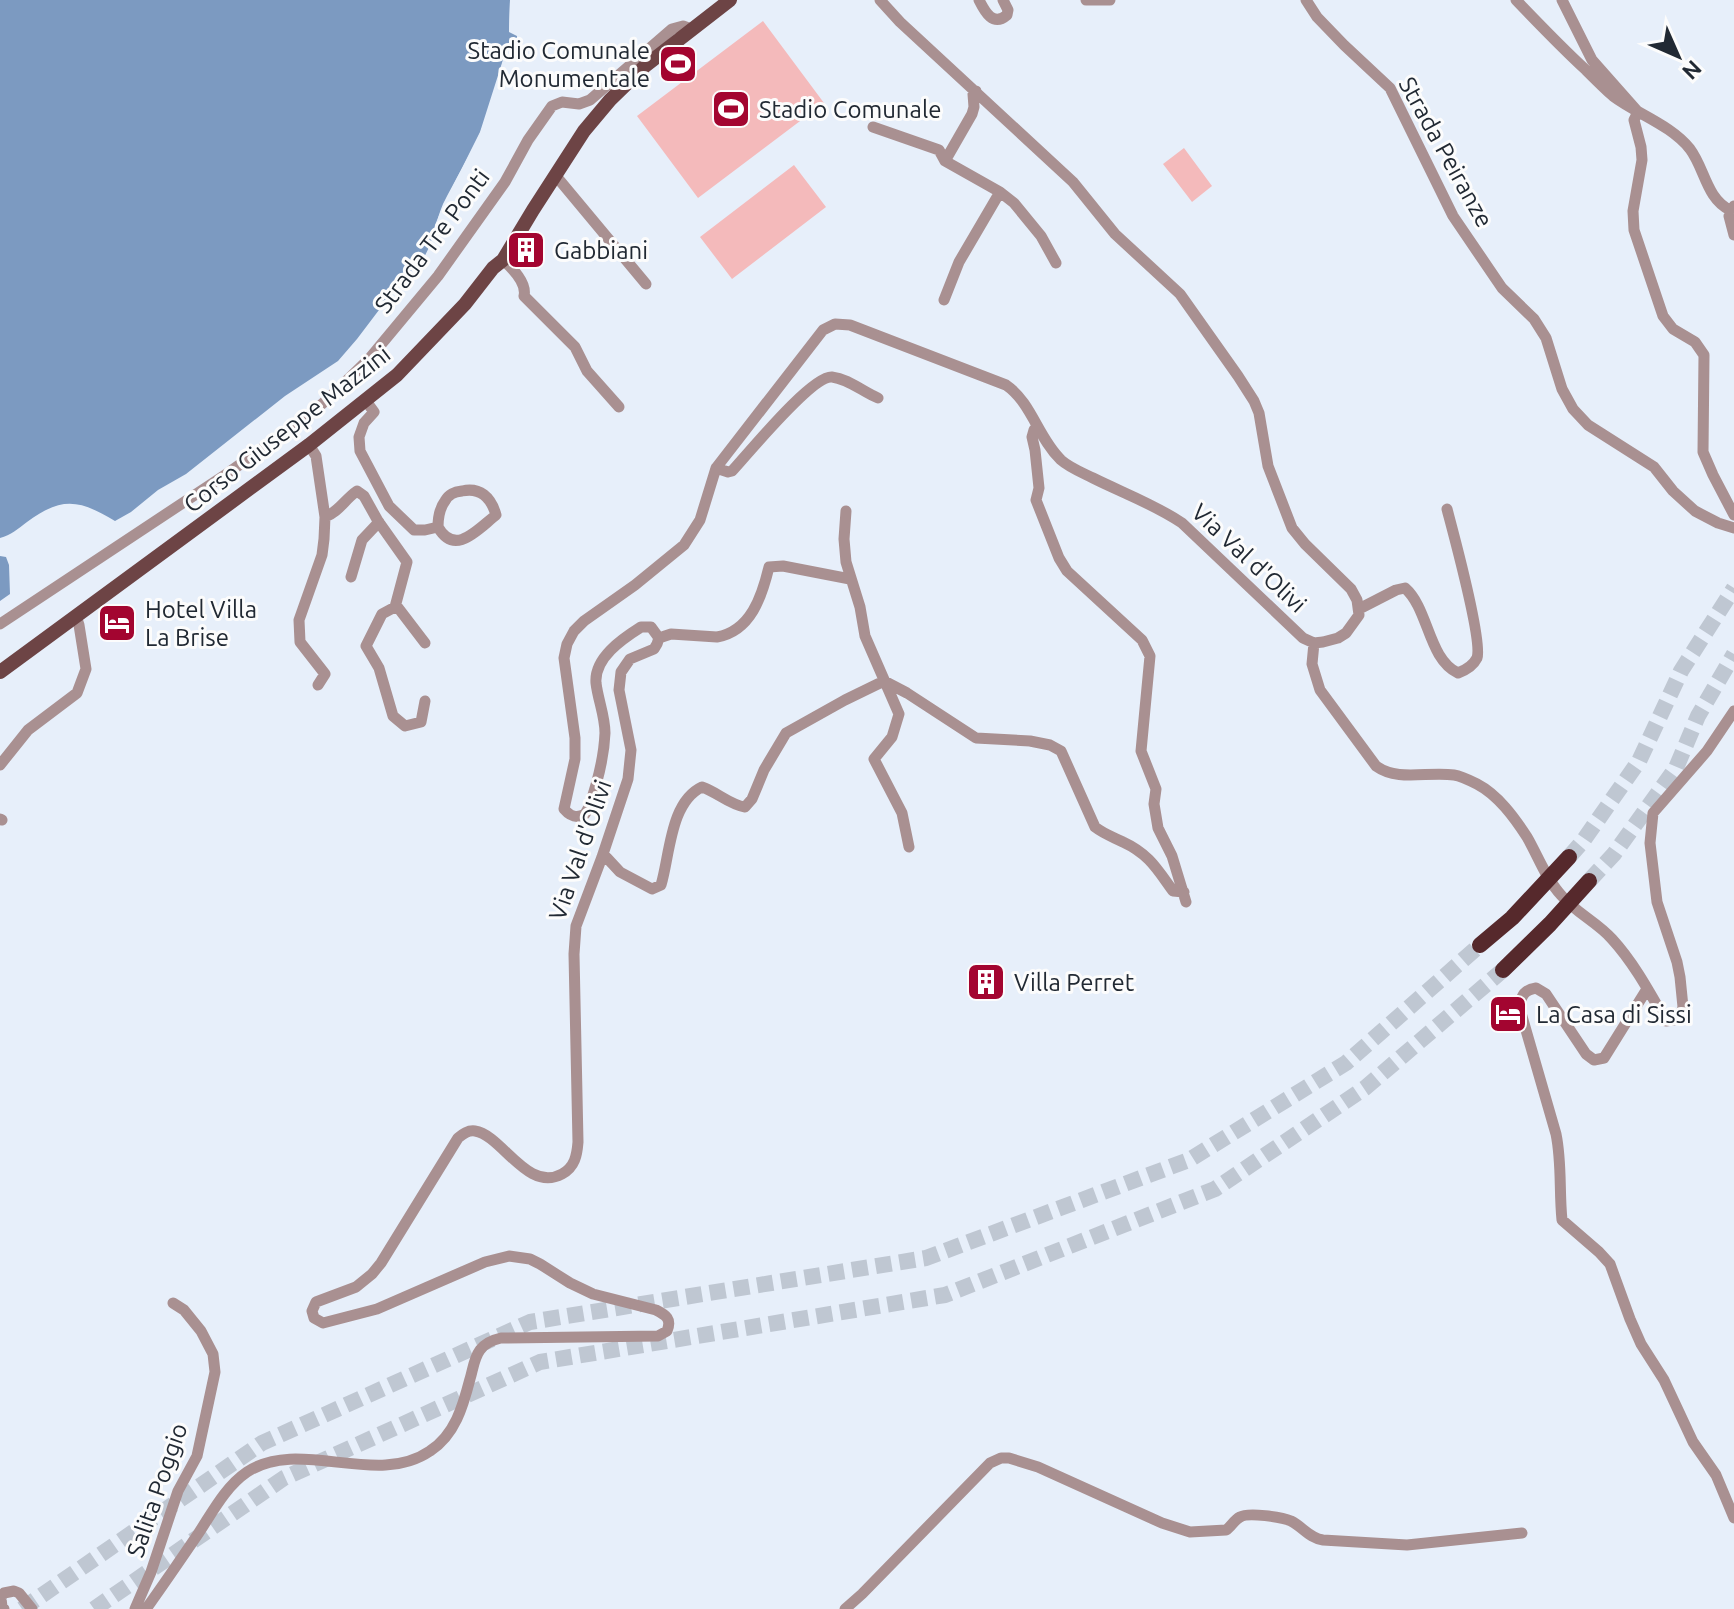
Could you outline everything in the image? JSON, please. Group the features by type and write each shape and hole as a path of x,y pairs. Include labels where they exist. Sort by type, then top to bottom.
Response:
{"highway":[{"path":"1480,945 1512,918 1569,857"},
{"path":"1503,970 1589,881"}],"main road":[{"name":"Corso Giuseppe Mazzini","path":"0,672 309,445 397,375 503,260 584,131 610,100 645,66 730,0"}],"street":[{"name":"Via Val d'Olivi","path":"146,1609 220,1501 246,1473 259,1466 286,1460 394,1464 416,1459 436,1447 457,1420 481,1348 493,1340 658,1336 667,1331 668,1318 656,1310 593,1294 530,1259 509,1256 485,1262 358,1315 323,1323 312,1314 316,1302 356,1287 372,1274 463,1134 477,1131 488,1137 521,1166 537,1175 558,1176 575,1161 578,1142 574,938 580,911 628,779 631,750 619,690 621,672 630,659 654,649 659,638 651,627 641,627 602,661 596,684 605,734 598,773 589,807 585,814 574,817 564,809 575,759 575,738 565,676 567,644 584,621 684,545 700,520 716,468 829,326 850,325 1006,385 1018,396 1053,451 1068,465 1182,523 1296,632 1314,643 1346,633 1356,620 1359,609 1351,589 1292,528 1268,466 1262,424 1254,401 1180,294 1115,234 1073,182 880,0"},
{"path":"979,0 985,12 996,20 1002,20 1007,15 1003,0"},
{"path":"1086,0 1110,0"},
{"name":"Strada Peiranze","path":"1306,0 1317,17 1390,88 1453,216 1502,288 1534,319 1546,338 1562,389 1573,409 1588,425 1654,467 1673,491 1695,511 1734,528"},
{"path":"1516,0 1614,96 1684,143 1714,198 1722,206 1732,208 1730,225 1734,235"},
{"path":"1562,0 1592,60 1638,112"},
{"name":"Strada Tre Ponti","path":"0,624 228,473 312,413 369,359 438,276 505,182 528,140 552,106 590,100 672,29 683,26 691,29"},
{"path":"945,161 972,114 973,94 976,91"},
{"path":"1638,112 1634,120 1642,160 1633,211 1634,230 1663,316 1673,329 1695,342 1704,355 1703,452 1734,515"},
{"path":"873,127 939,150 945,161 1000,192 1014,203 1041,236 1056,263"},
{"path":"556,176 646,284"},
{"path":"944,300 959,262 1000,192"},
{"path":"503,260 523,285 526,291 524,296 575,347 587,371 619,407"},
{"path":"716,468 732,471 779,418 823,378 830,376 846,381 878,398"},
{"path":"366,401 374,412 364,423 359,437 360,451 389,506 414,530 438,527"},
{"path":"884,681 976,738 1030,741 1061,751 1095,827 1104,835 1140,852 1157,866 1173,891 1185,897 1172,856 1158,828 1154,804 1156,789 1141,751 1150,656 1142,640 1067,571 1059,558 1036,500 1039,488 1032,437 1038,427"},
{"path":"309,445 316,456 325,517 322,555 299,620 300,642 325,674 318,685"},
{"path":"473,489 482,493 494,507 496,515 465,540 453,540 438,527 439,512 453,492 473,489"},
{"path":"325,517 334,514 357,491 364,496 407,562 396,605 382,614 366,646 379,668 393,716 405,726 421,722 425,701"},
{"name":"Via Val d'Olivi","path":"1359,609 1405,588 1416,600 1445,664 1458,673 1471,666 1478,652 1474,622 1447,509"},
{"path":"846,511 844,539 850,579 860,607 865,636 899,714 892,737 874,759 902,813 909,847"},
{"path":"351,577 362,540 379,522"},
{"path":"659,638 671,634 724,636 740,626 758,604 769,567 783,566 850,579"},
{"path":"396,605 425,643"},
{"path":"0,765 28,730 77,693 86,669 76,616"},
{"path":"1314,643 1312,664 1320,690 1376,766 1393,774 1454,775 1476,783 1498,799 1526,836 1560,894 1596,924 1626,955 1666,1021 1679,1019 1683,1007 1677,962 1657,902 1650,843 1653,813 1707,751 1734,711"},
{"path":"602,857 607,858 620,872 652,889 661,885 674,825 692,792 702,787 745,807 786,733 884,681"},
{"path":"1647,989 1604,1058 1594,1060 1586,1054 1546,994 1536,988 1528,989 1522,995 1519,1006 1559,1144 1562,1220 1610,1264 1641,1344 1664,1380 1693,1442 1716,1475 1734,1518"},
{"name":"Salita Poggio","path":"135,1609 178,1491 197,1456 215,1372 213,1354 201,1331 184,1310 173,1303"},
{"path":"845,1609 996,1459 1009,1458 1038,1467 1162,1523 1190,1532 1226,1530 1244,1515 1290,1521 1314,1539 1323,1540 1407,1545 1522,1533"},
{"path":"4,1609 1,1598 4,1593 14,1591 32,1609"}],"shaded area":[{"name":"Stadio Comunale","path":"763,21 824,103 698,198 637,116"},
{"path":"1184,148 1212,186 1192,202 1163,164"},
{"name":"Stadio Comunale","path":"794,165 826,207 732,279 700,237"}],"water":[{"path":"0,0 510,0 509,31 518,36 516,41 508,44 484,122 443,204 427,252 338,361 285,396 186,474 115,521 81,505 61,505 39,514 0,538"},
{"path":"0,556 6,557 9,565 10,594 0,601"}],"pier":[{"path":"510,0 514,0 513,29 521,35 520,42 512,46 484,133 446,207 436,240 432,240 443,206 480,132 508,44 517,41 517,36 509,32"}],"tunnel":[{"path":"1569,857 1639,761 1681,671 1734,588"},
{"path":"1589,881 1614,854 1676,768 1698,716 1734,654"},
{"path":"22,1609 262,1443 530,1322 926,1258 1189,1160 1346,1063 1480,945"},
{"path":"94,1609 284,1478 540,1362 945,1295 1215,1189 1365,1088 1503,970"}],"place":[{"name":"Stadio Comunale Monumentale","path":"678,64"},
{"name":"Stadio Comunale","path":"731,109"},
{"name":"Gabbiani","path":"526,250"},
{"name":"Hotel Villa La Brise","path":"117,623"},
{"name":"Villa Perret","path":"986,982"},
{"name":"La Casa di Sissi","path":"1508,1014"}]}
